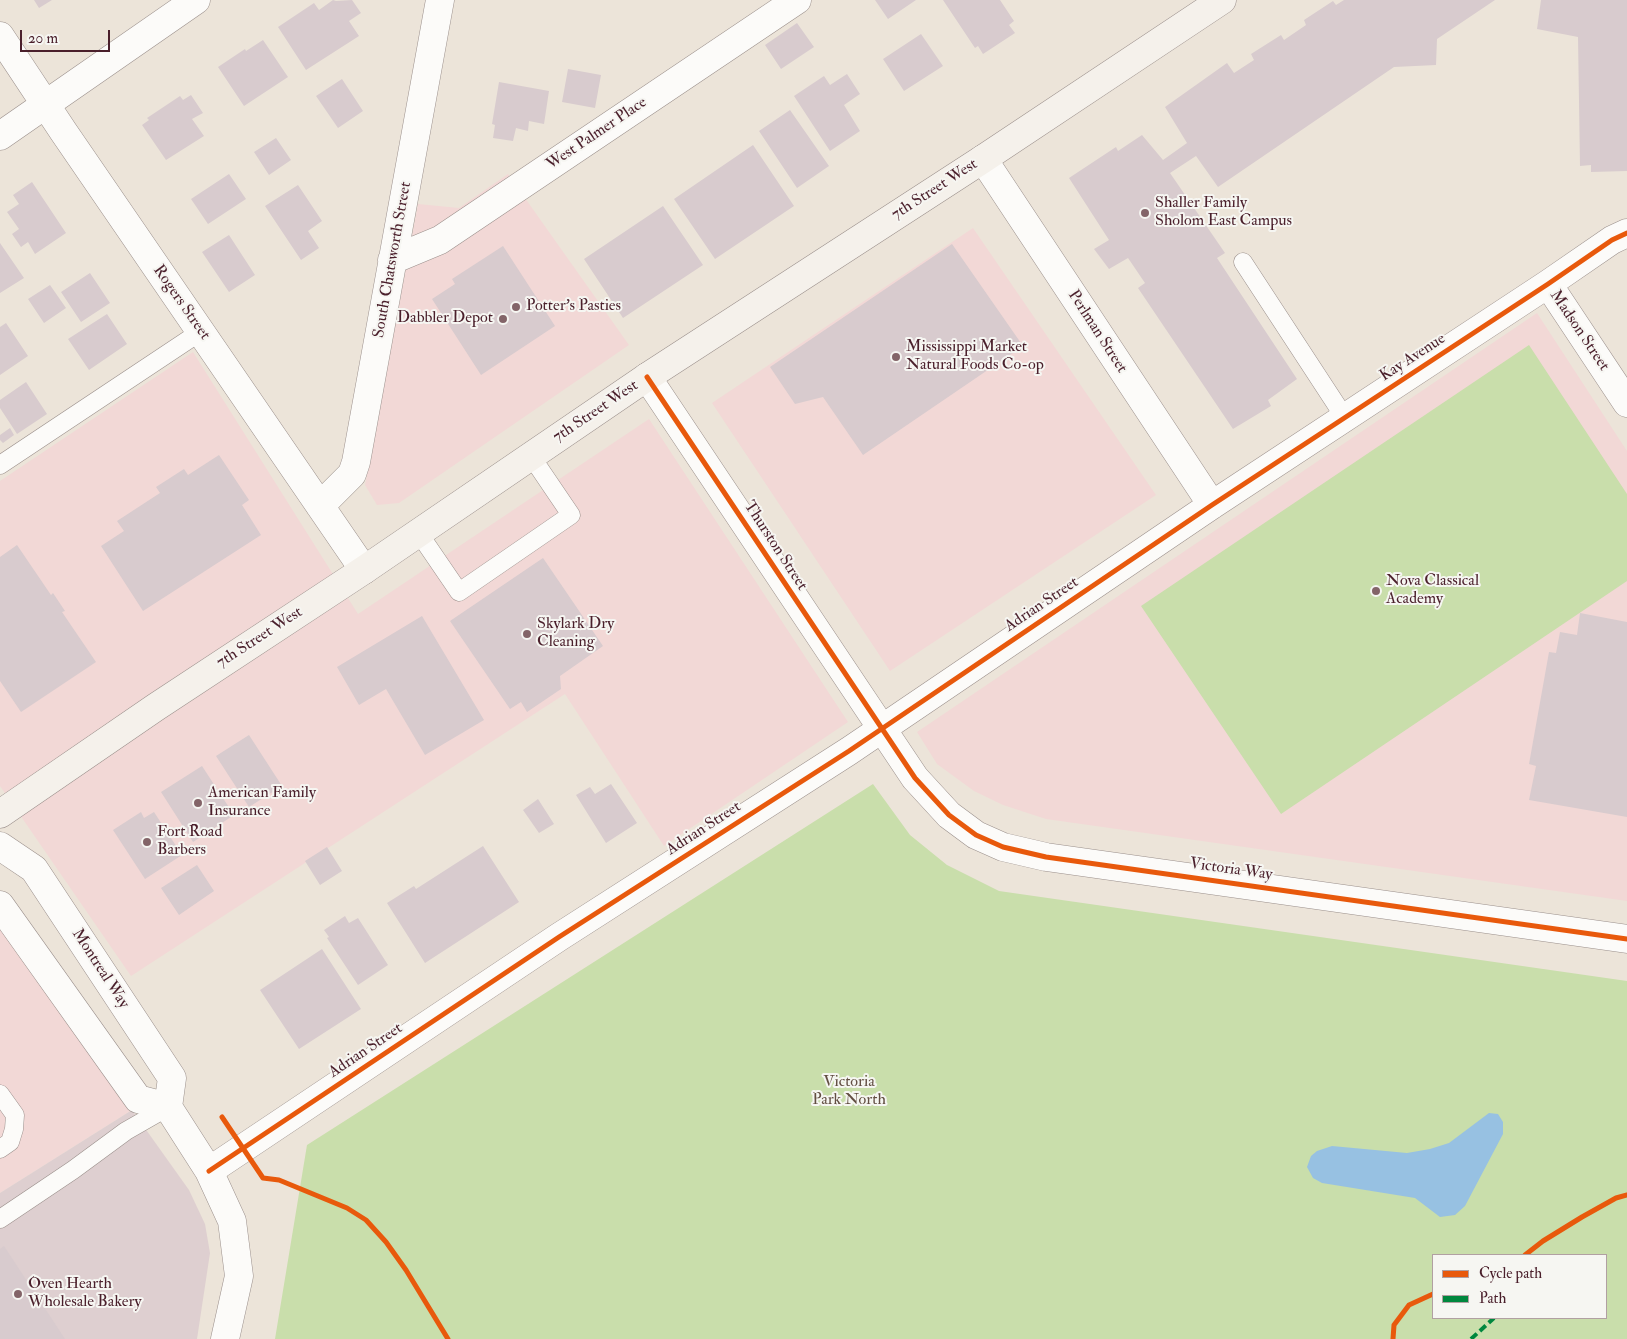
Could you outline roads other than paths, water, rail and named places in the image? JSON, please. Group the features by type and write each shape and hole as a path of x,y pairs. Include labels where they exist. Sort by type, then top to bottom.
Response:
{"main road":[{"name":"7th Street West","path":"0,814 156,706 364,570 647,377 983,159 1219,1"}],"street":[{"path":"0,136 196,0"},
{"name":"South Chatsworth Street","path":"320,506 352,474 356,462 440,0"},
{"name":"West Palmer Place","path":"392,260 440,240 797,0"},
{"name":"Rogers Street","path":"0,36 364,570"},
{"name":"Perlman Street","path":"983,159 1212,505"},
{"name":"Kay Avenue","path":"1212,505 1612,240 1627,233"},
{"name":"Madson Street","path":"1548,284 1627,402"},
{"name":"Thurston Street","path":"647,377 881,729"},
{"name":"Adrian Street","path":"208,1171 551,943 881,729 1212,505"},
{"name":"Victoria Way","path":"881,729 914,778 949,815 976,835 1003,847 1046,857 1627,939"},
{"name":"Montreal Way","path":"0,846 34,869 172,1078 168,1107"},
{"path":"0,905 138,1099 168,1107 208,1171 232,1221 239,1276 225,1339"}],"lane":[{"path":"1243,262 1345,418"},
{"path":"0,465 200,332"},
{"path":"418,532 459,592 571,515 531,456"},
{"path":"0,1094 15,1116 10,1142 0,1149"},
{"path":"0,1219 73,1170 126,1131 168,1107"}],"water":[{"path":"1489,1113 1498,1114 1503,1122 1503,1134 1465,1206 1455,1215 1440,1217 1415,1198 1322,1183 1313,1178 1307,1167 1311,1156 1317,1151 1332,1146 1407,1153 1430,1149 1449,1143"}],"place":[{"name":"Shaller Family Sholom East Campus","path":"1145,213"},
{"name":"Potter's Pasties","path":"516,307"},
{"name":"Dabbler Depot","path":"503,319"},
{"name":"Mississippi Market Natural Foods Co-op","path":"896,357"},
{"name":"Nova Classical Academy","path":"1376,591"},
{"name":"Skylark Dry Cleaning","path":"527,634"},
{"name":"American Family Insurance","path":"198,803"},
{"name":"Fort Road Barbers","path":"147,842"},
{"name":"Oven Hearth Wholesale Bakery","path":"18,1294"}],"park label":[{"name":"Victoria Park North","path":"849,1092"}]}
